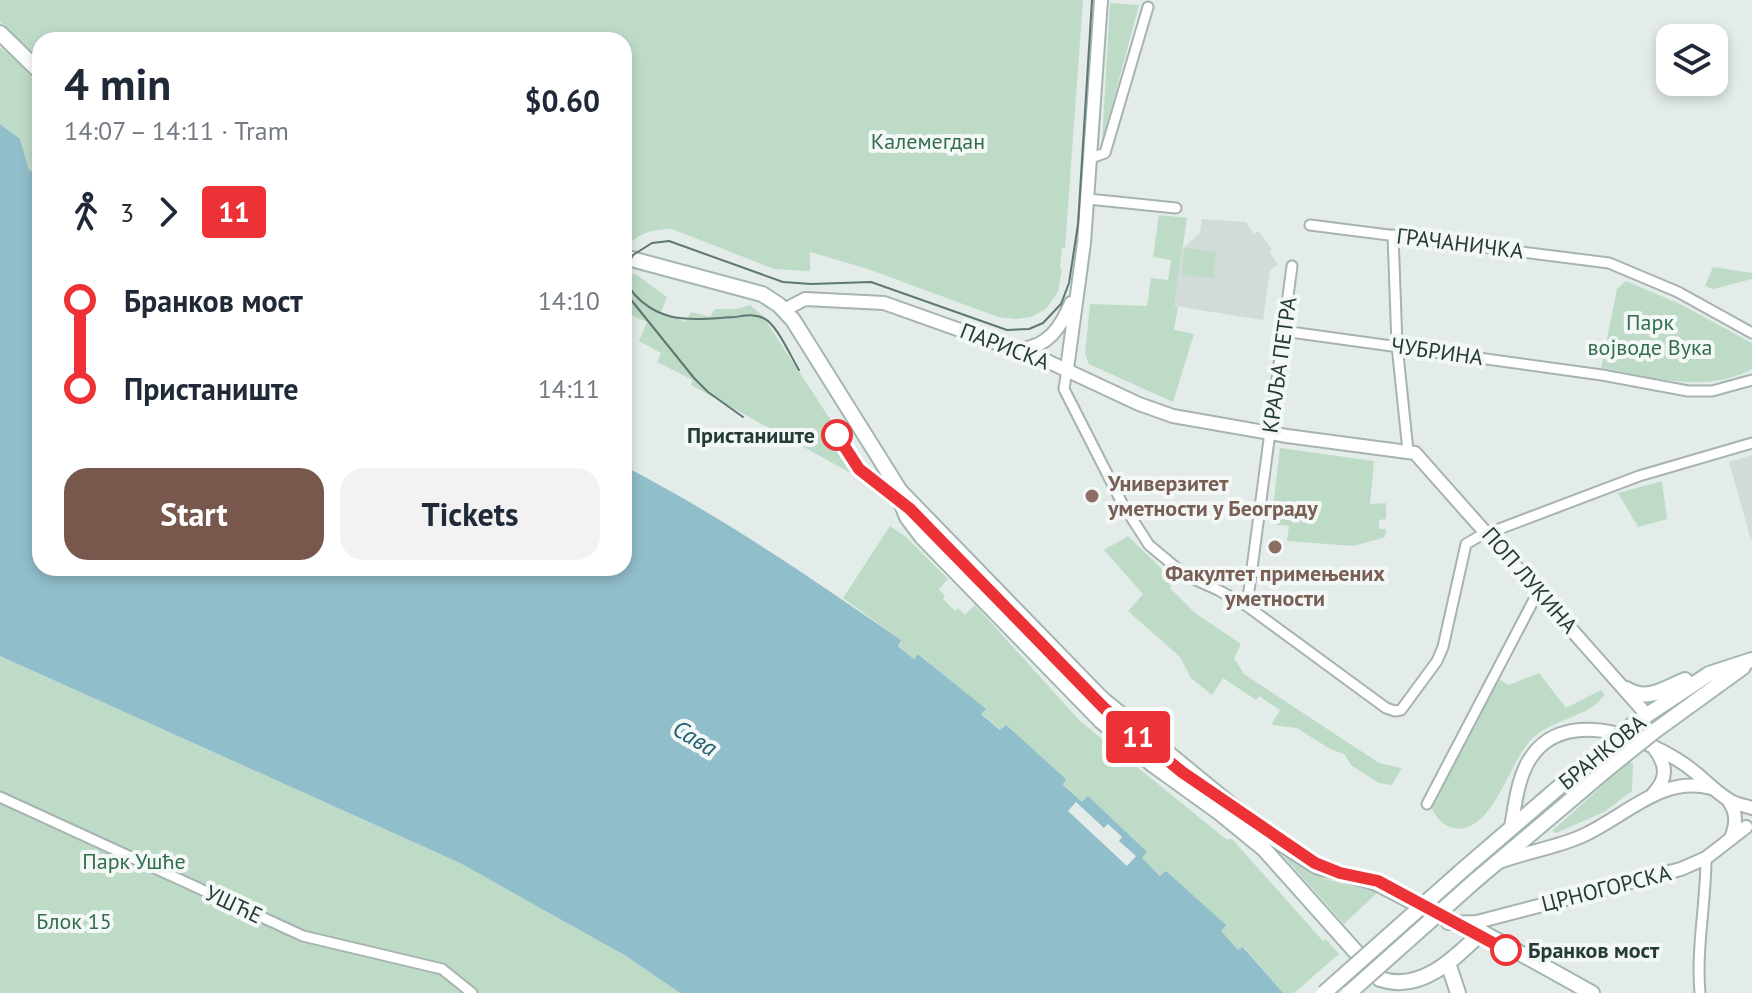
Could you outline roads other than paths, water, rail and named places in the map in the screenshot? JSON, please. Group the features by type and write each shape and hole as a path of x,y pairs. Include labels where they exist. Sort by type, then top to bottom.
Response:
{"main road":[{"path":"0,33 32,64"},
{"path":"632,259 762,294 784,310 893,482 907,517 922,537 1090,711 1143,757 1264,849"},
{"path":"893,482 1005,602 1102,699 1217,792 1250,825 1264,849 1378,986 1413,985 1448,963 1479,935 1592,993"},
{"name":"БРАНКОВА","path":"1324,993 1511,827 1641,719 1709,674 1752,661"},
{"name":"БРАНКОВА","path":"1349,993 1611,766 1752,661"},
{"path":"1626,689 1634,694 1648,695 1709,674"},
{"path":"1448,963 1458,993"}],"street":[{"name":"ПАРИСКА","path":"784,310 805,299 884,303 1067,369 1088,199 1101,0"},
{"path":"1091,158 1105,153 1148,7"},
{"path":"1088,199 1176,208"},
{"name":"ГРАЧАНИЧКА","path":"1310,225 1609,263 1690,298 1752,333"},
{"path":"1393,235 1397,345 1408,451 1270,433 1173,416 1139,404 1067,369 1064,389 1135,526 1159,554 1185,575 1247,606 1386,708 1398,711 1437,661 1443,647 1466,544 1639,476 1752,443"},
{"name":"КРАЉА ПЕТРА","path":"1247,606 1292,266"},
{"path":"1016,349 1032,348 1056,332 1078,286"},
{"name":"ЧУБРИНА","path":"1283,331 1590,373 1699,392 1733,387 1752,380"},
{"name":"ПОП ЛУКИНА","path":"1408,451 1424,461 1626,689 1641,719"},
{"path":"1427,804 1539,590"},
{"path":"1511,827 1519,783 1535,752 1549,739 1584,729 1603,731 1654,747 1684,764 1742,814"},
{"path":"1651,797 1662,783 1665,770 1654,747"},
{"path":"1495,864 1584,835 1668,788 1687,784 1714,788"},
{"name":"УШЋЕ","path":"0,797 303,936 442,969 472,993"},
{"name":"ЦРНОГОРСКА","path":"1448,923 1477,922 1671,872 1706,858 1731,838 1742,814"},
{"path":"1250,825 1316,867 1332,874 1374,883 1448,923 1479,935"},
{"path":"1700,993 1698,971 1706,892 1706,858"},
{"name":"ЦРНОГОРСКА","path":"1479,935 1505,915"}],"water":[{"name":"Сава","path":"0,124 20,139 29,170 32,171 32,576 632,576 632,470 731,527 901,640 898,646 914,659 918,654 986,709 981,714 1000,730 1006,725 1066,779 1063,785 1082,802 1088,796 1147,852 1142,858 1160,876 1166,871 1226,925 1221,931 1238,950 1243,947 1283,993 680,993 626,956 460,863 0,656"}],"tram line":[{"path":"632,257 652,243 669,241 783,282 871,282 1007,330 1029,329 1043,323 1061,304 1069,283 1078,224 1092,0"},
{"path":"632,291 646,305 669,316 707,319 750,315 761,317 770,322 799,370"},
{"path":"632,301 694,378 743,417"},
{"name":"11","path":"837,435 859,469 910,509 1105,709 1182,772 1315,863 1340,873 1378,881 1506,950"}],"place":[{"name":"Пристаниште","path":"837,435"},
{"name":"Универзитет уметности у Београду","path":"1092,496"},
{"name":"Факултет примењених уметности","path":"1275,547"},
{"name":"Бранков мост","path":"1506,950"}],"park label":[{"name":"Калемегдан","path":"928,141"},
{"name":"Парк војводе Вука","path":"1650,334"},
{"name":"Парк Ушће","path":"134,861"},
{"name":"Блок 15","path":"74,921"}]}
